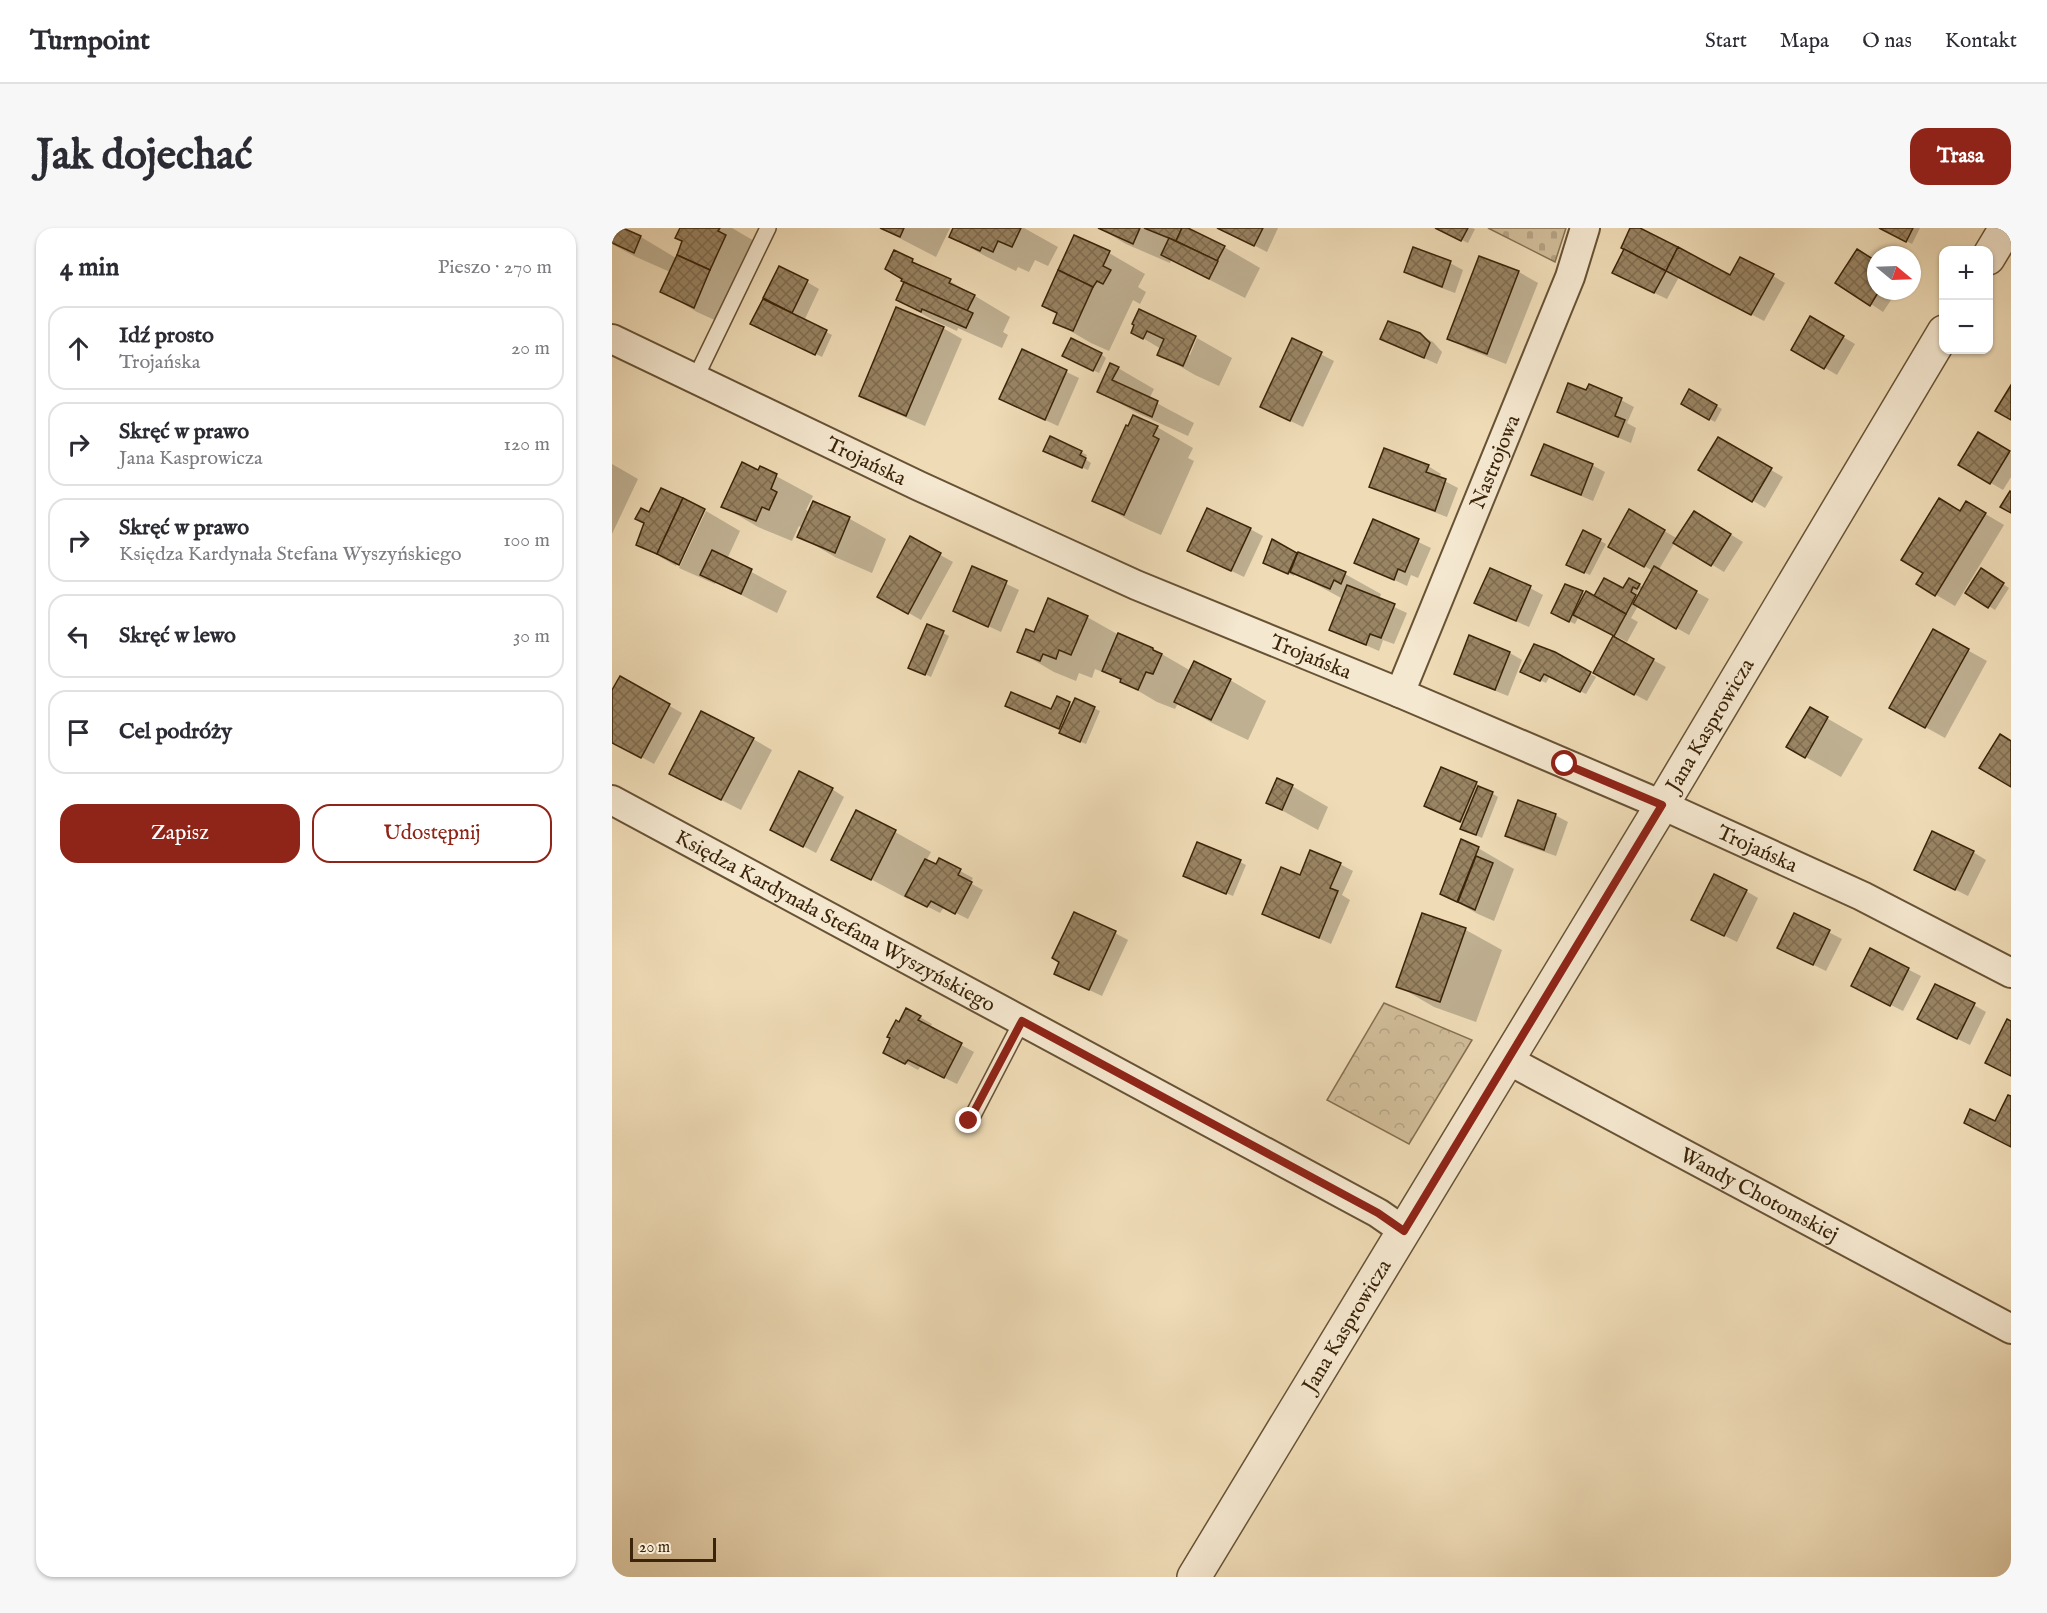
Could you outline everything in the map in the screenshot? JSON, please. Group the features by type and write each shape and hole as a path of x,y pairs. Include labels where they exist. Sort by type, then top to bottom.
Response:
{"street":[{"name":"Nastrojowa","path":"1400,693 1570,278 1585,228"},
{"path":"1993,251 2006,228"},
{"name":"Trojańska","path":"612,339 919,486 1136,585 1400,693 1662,805 1862,896 2011,973"},
{"name":"Jana Kasprowicza","path":"1194,1577 1662,805 1939,340"},
{"name":"Księdza Kardynała Stefana Wyszyńskiego","path":"612,800 1378,1213 1404,1231"},
{"name":"Wandy Chotomskiej","path":"1508,1060 2011,1329"}],"lane":[{"path":"694,379 768,228"},
{"path":"969,1121 1022,1021"}],"green space":[{"path":"1488,228 1566,228 1555,262"},
{"path":"1384,1003 1472,1040 1409,1144 1327,1100"}],"building":[{"path":"612,228 623,228 641,236 634,253 612,243"},
{"path":"680,228 720,228 718,231 726,235 710,270 677,255 682,241 675,238"},
{"path":"880,228 904,228 900,237"},
{"path":"953,228 1021,228 1012,247 998,241 993,252 982,247 980,251 949,237"},
{"path":"1098,228 1140,228 1133,244"},
{"path":"1144,228 1182,228 1176,241"},
{"path":"1182,228 1188,228 1225,246 1217,261 1176,241"},
{"path":"1217,228 1263,228 1254,246"},
{"path":"1435,228 1468,228 1461,241"},
{"path":"1630,228 1640,228 1678,247 1666,271 1621,248"},
{"path":"1879,228 1913,228 1906,242"},
{"path":"1074,235 1110,251 1103,266 1111,270 1103,284 1097,281 1093,287 1058,270"},
{"path":"1169,238 1218,261 1209,279 1161,255"},
{"path":"1413,247 1451,261 1442,287 1404,272"},
{"path":"1678,247 1730,275 1740,257 1774,274 1751,315 1666,271"},
{"path":"1624,249 1666,271 1654,293 1612,273"},
{"path":"1857,249 1867,255 1867,300 1874,300 1870,306 1835,283"},
{"path":"894,250 913,259 912,262 951,279 949,283 975,295 967,311 901,281 902,279 885,269"},
{"path":"677,255 710,270 694,308 660,292"},
{"path":"1479,256 1519,271 1487,354 1447,339"},
{"path":"779,266 808,280 792,313 763,298"},
{"path":"1058,270 1093,287 1073,331 1053,323 1057,313 1042,306"},
{"path":"904,282 973,313 966,328 922,309 921,312 896,300"},
{"path":"763,299 827,330 815,355 750,324"},
{"path":"896,307 944,327 906,416 859,396"},
{"path":"1139,309 1196,336 1183,366 1157,355 1164,339 1147,331 1143,339 1131,333 1134,325 1132,324"},
{"path":"1810,316 1844,336 1824,369 1791,350"},
{"path":"1388,321 1420,333 1430,343 1424,358 1380,339"},
{"path":"1071,338 1102,353 1093,371 1062,356"},
{"path":"1292,338 1322,352 1290,421 1260,407"},
{"path":"1022,349 1067,370 1045,420 999,399"},
{"path":"1110,363 1119,367 1112,380 1158,401 1152,417 1097,392"},
{"path":"1568,383 1586,390 1589,384 1622,398 1615,416 1625,420 1618,437 1557,412"},
{"path":"2011,385 2011,420 1995,411"},
{"path":"1689,389 1717,405 1709,420 1681,404"},
{"path":"1133,415 1158,426 1153,436 1159,439 1124,515 1092,501 1126,425 1128,426"},
{"path":"1978,432 2010,451 1990,484 1958,465"},
{"path":"1050,436 1082,451 1080,455 1086,458 1082,468 1043,451"},
{"path":"1718,437 1772,468 1752,502 1698,470"},
{"path":"1544,444 1593,464 1581,495 1531,475"},
{"path":"1384,448 1429,465 1426,472 1446,479 1435,511 1369,487"},
{"path":"742,462 758,470 760,466 777,474 771,489 777,492 769,510 762,507 756,521 721,507"},
{"path":"661,488 683,498 657,554 636,545 644,523 635,519 641,508 649,512"},
{"path":"2011,492 2011,513 2000,507"},
{"path":"683,498 705,509 679,565 657,554"},
{"path":"1939,498 1960,511 1966,501 1986,513 1935,596 1916,584 1923,573 1901,560"},
{"path":"813,501 850,517 835,553 797,537"},
{"path":"1207,508 1251,528 1231,571 1187,551"},
{"path":"1629,509 1665,530 1644,567 1608,547"},
{"path":"1694,511 1731,534 1711,566 1673,543"},
{"path":"1373,519 1419,539 1405,572 1398,569 1394,580 1354,563"},
{"path":"1583,530 1601,539 1584,573 1566,565"},
{"path":"910,536 941,553 908,614 877,597"},
{"path":"1272,539 1297,553 1288,574 1263,563"},
{"path":"712,550 752,569 741,594 700,575"},
{"path":"1298,552 1346,572 1341,584 1334,580 1330,589 1290,572"},
{"path":"972,566 1007,581 988,627 953,611"},
{"path":"1654,566 1697,591 1676,629 1633,604"},
{"path":"1490,568 1531,586 1516,621 1474,603"},
{"path":"1981,568 2004,583 1988,608 1965,593"},
{"path":"1604,578 1623,588 1629,578 1640,584 1637,589 1633,587 1631,592 1636,595 1626,614 1594,596"},
{"path":"1565,584 1583,591 1569,622 1551,613"},
{"path":"1347,585 1395,604 1381,638 1370,634 1366,645 1329,630"},
{"path":"1586,591 1626,614 1614,636 1573,615"},
{"path":"1048,598 1088,616 1071,655 1059,650 1056,659 1043,654 1040,661 1017,652 1026,629 1034,632"},
{"path":"927,624 944,631 925,675 908,668"},
{"path":"1933,629 1969,649 1925,728 1889,708"},
{"path":"1118,633 1162,654 1153,674 1146,672 1138,690 1102,671"},
{"path":"1469,635 1510,652 1495,690 1454,674"},
{"path":"1613,636 1654,659 1634,695 1593,673"},
{"path":"1534,644 1555,652 1591,672 1580,692 1544,674 1540,681 1520,672"},
{"path":"1194,661 1231,679 1211,720 1174,702"},
{"path":"620,676 670,704 641,758 612,743 612,690"},
{"path":"1011,692 1051,709 1057,696 1070,702 1059,729 1005,706"},
{"path":"1075,698 1095,707 1080,742 1059,733"},
{"path":"1810,707 1828,717 1805,758 1786,747"},
{"path":"701,711 754,738 721,800 669,774"},
{"path":"2000,734 2011,741 2011,787 1979,768"},
{"path":"1441,767 1477,782 1460,822 1424,806"},
{"path":"799,771 833,788 803,847 770,830"},
{"path":"1277,778 1293,785 1282,810 1266,803"},
{"path":"1478,786 1493,792 1476,835 1460,829"},
{"path":"1518,800 1556,814 1544,850 1505,836"},
{"path":"856,810 896,830 871,880 831,860"},
{"path":"1932,831 1974,851 1955,890 1914,870"},
{"path":"1461,839 1479,847 1457,902 1440,894"},
{"path":"1197,842 1241,860 1226,894 1183,876"},
{"path":"1310,850 1341,863 1330,888 1338,891 1319,938 1262,914 1281,867 1300,875"},
{"path":"1476,856 1493,863 1475,910 1458,902"},
{"path":"939,858 961,869 958,875 972,882 955,914 931,901 927,907 905,896 925,859 936,864"},
{"path":"1714,874 1747,890 1724,936 1691,920"},
{"path":"1074,912 1116,931 1089,990 1054,974 1059,962 1052,958"},
{"path":"1422,913 1466,928 1440,1002 1396,987"},
{"path":"1794,913 1830,930 1813,965 1777,948"},
{"path":"1870,948 1909,968 1890,1006 1851,986"},
{"path":"1935,984 1975,1003 1957,1039 1917,1019"},
{"path":"906,1008 921,1016 918,1020 962,1043 944,1078 908,1060 905,1064 883,1053 890,1038 887,1037 896,1020 899,1022"},
{"path":"2007,1019 2011,1021 2011,1076 1985,1063"},
{"path":"2008,1095 2011,1096 2011,1147 1964,1123 1970,1109 1995,1121"}],"route":[{"path":"969,1121 1022,1021 1378,1213 1404,1231 1662,805 1565,764"}]}
